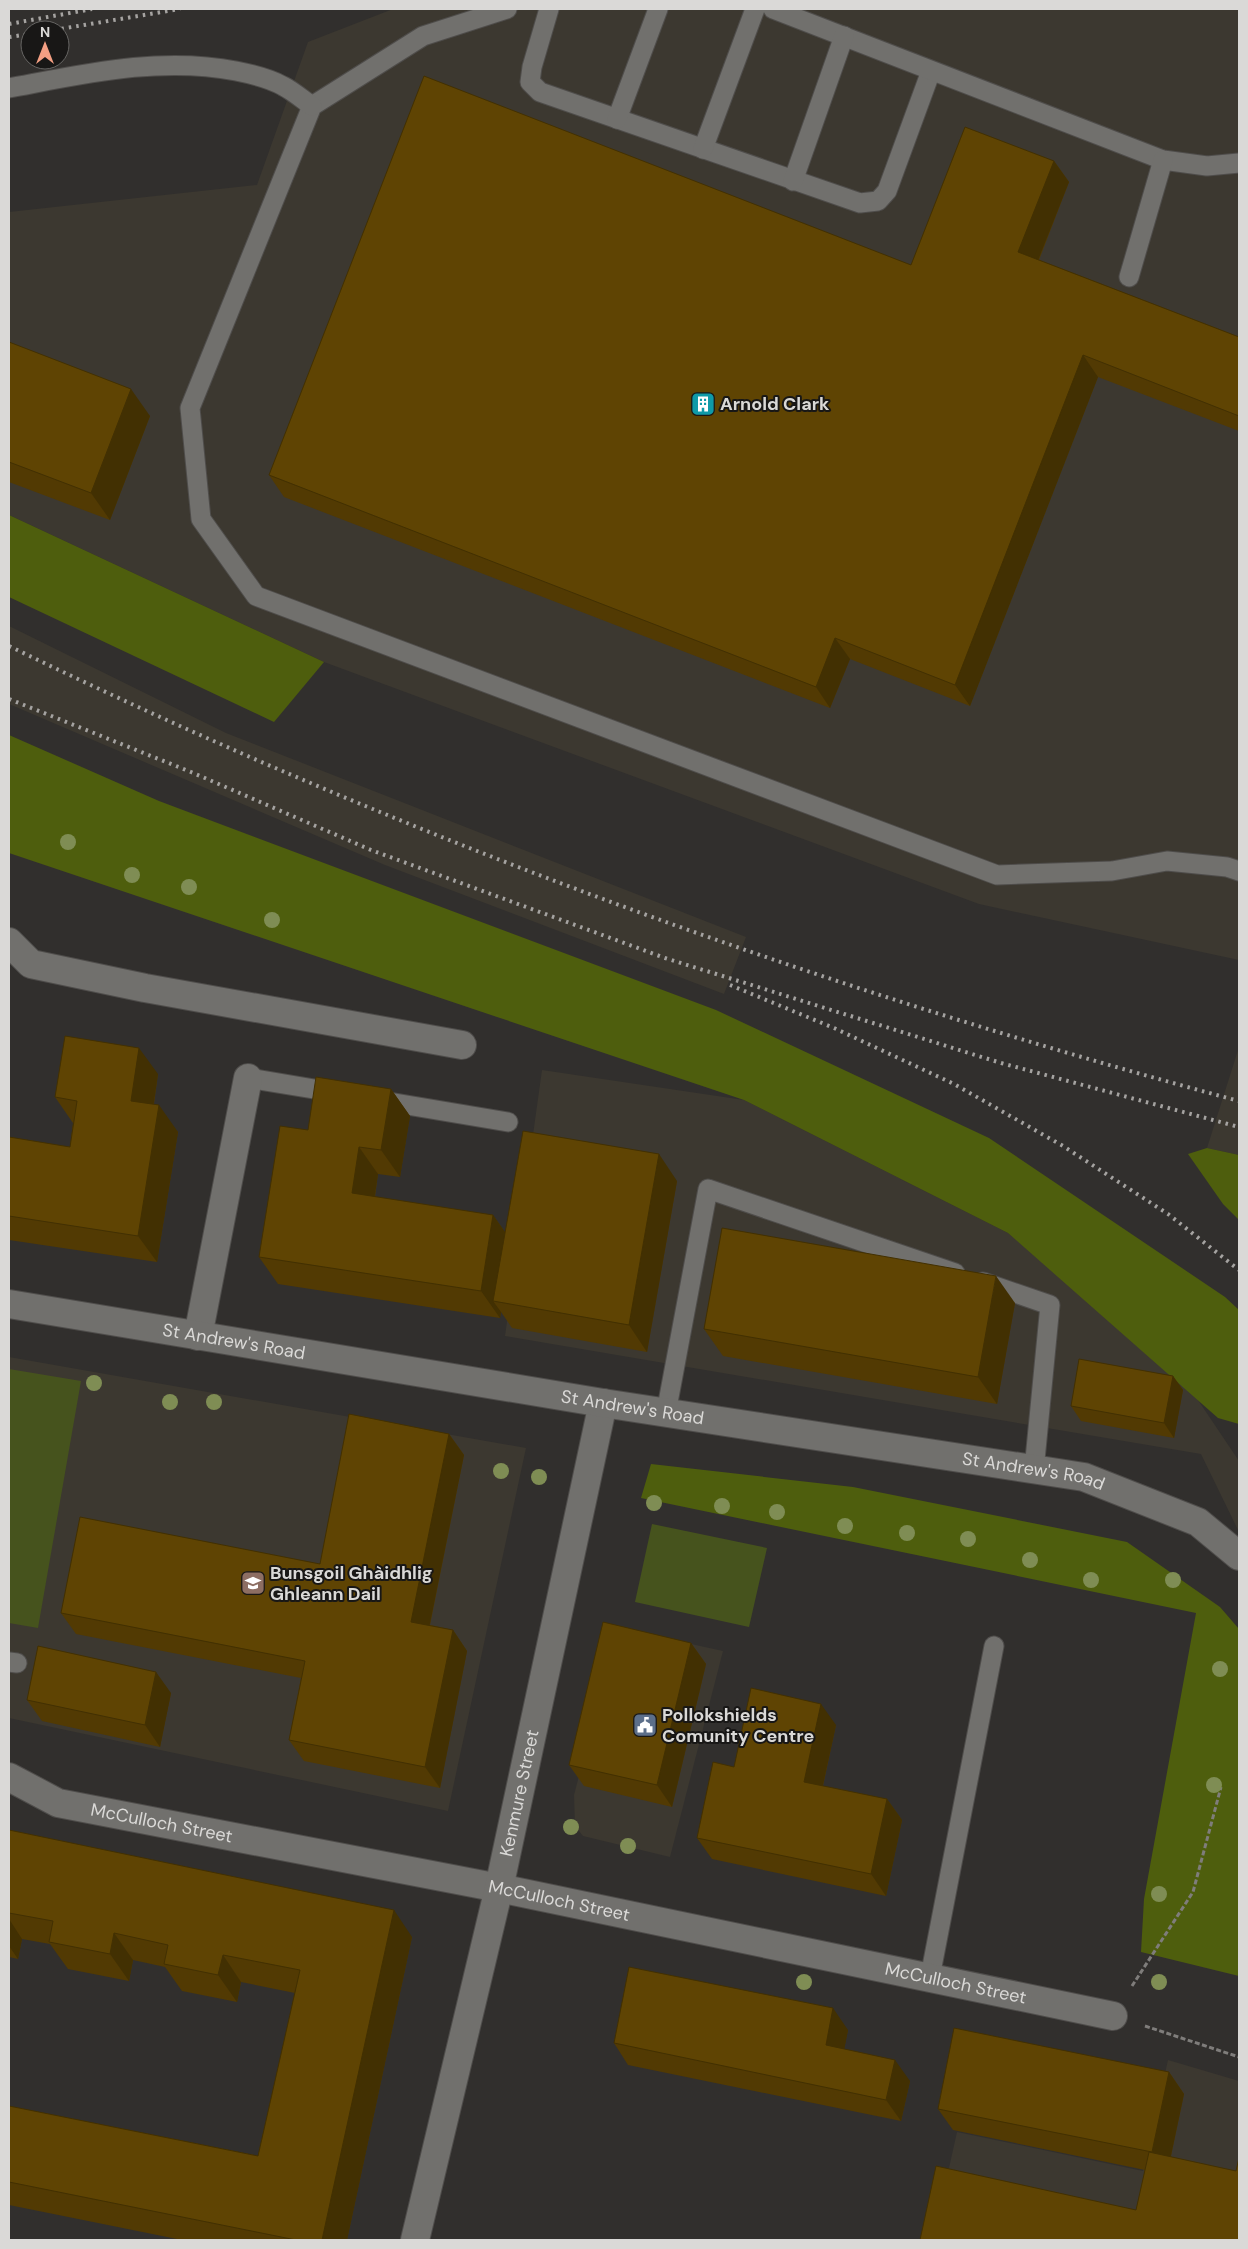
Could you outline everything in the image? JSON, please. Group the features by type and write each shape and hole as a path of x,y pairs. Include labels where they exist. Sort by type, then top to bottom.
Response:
{"street":[{"path":"9,942 31,964 145,988 462,1045"},
{"path":"198,1336 248,1078"},
{"name":"St Andrew's Road","path":"9,1304 603,1403 1084,1478 1198,1522 1239,1556"},
{"name":"Kenmure Street","path":"415,2240 499,1888 603,1403"},
{"name":"McCulloch Street","path":"9,1778 58,1803 499,1888 1113,2016"}],"lane":[{"path":"507,9 423,36 312,106 190,408 201,519 256,596 997,875 1112,871 1166,861 1227,867 1239,871"},
{"path":"549,9 532,67 530,82 540,92 793,181 860,202 878,201 887,191 931,71"},
{"path":"617,119 658,9"},
{"path":"703,149 755,9"},
{"path":"773,9 1163,160 1207,166 1239,163"},
{"path":"793,181 844,36"},
{"path":"9,88 111,69 164,65 206,65 253,74 282,85 312,106"},
{"path":"1129,277 1163,160"},
{"path":"248,1078 508,1122"},
{"path":"666,1413 708,1189 1050,1305 1034,1470"},
{"path":"930,1978 994,1646"}],"path":[{"path":"1222,1787 1193,1892 1113,2016 1239,2057"}],"shaded area":[{"name":"Arnold Clark","path":"393,9 1239,9 1239,960 979,904 324,662 9,515 9,212 257,185 308,42"},
{"path":"9,626 226,733 746,937 724,994 385,865 9,704"},
{"path":"1239,1047 1239,1155 1207,1148"},
{"path":"542,1070 744,1100 1008,1233 1171,1360 1239,1461 1239,1532 1201,1454 505,1336"},
{"name":"Bunsgoil Ghàidhlig Ghleann Dail","path":"9,1357 526,1448 448,1811 9,1718"},
{"path":"618,1628 723,1651 670,1857 583,1836 575,1826 574,1795"},
{"path":"1168,2060 1239,2081 1239,2240 933,2240 957,2132 1143,2171"}],"green space":[{"path":"9,515 324,662 274,722 9,597"},
{"path":"9,735 159,801 716,1010 989,1138 1225,1297 1239,1310 1239,1424 1218,1418 1008,1233 744,1100 9,853"},
{"path":"1207,1148 1239,1155 1239,1220 1223,1204 1188,1154"},
{"path":"9,1369 81,1381 38,1628 9,1623"},
{"path":"651,1464 853,1487 1127,1542 1220,1607 1239,1629 1239,1976 1141,1952 1144,1899 1196,1613 641,1498"},
{"path":"652,1524 767,1548 749,1627 635,1602"}],"building":[{"name":"Arnold Clark","path":"424,76 911,265 965,127 1054,161 1018,252 1239,337 1239,416 1083,355 955,685 835,638 816,687 269,475"},
{"path":"9,342 131,389 91,493 9,462"},
{"path":"65,1036 139,1048 131,1101 159,1105 138,1236 9,1216 9,1137 70,1147 77,1101 55,1097"},
{"path":"316,1077 391,1089 381,1150 359,1147 352,1193 493,1215 481,1291 259,1257 280,1126 308,1130"},
{"path":"523,1131 659,1154 629,1325 493,1301"},
{"path":"722,1228 996,1276 978,1377 704,1329"},
{"path":"1079,1359 1173,1376 1164,1423 1071,1406"},
{"path":"349,1414 449,1434 411,1622 453,1630 425,1767 289,1740 305,1661 61,1613 80,1517 320,1564"},
{"name":"Pollokshields Comunity Centre","path":"603,1622 691,1643 657,1785 569,1765"},
{"path":"38,1646 156,1672 145,1725 27,1700"},
{"path":"751,1688 821,1704 804,1782 887,1799 871,1874 697,1838 713,1762 734,1767"},
{"path":"9,1830 394,1910 322,2240 296,2240 9,2182 9,2106 258,2156 300,1970 223,1955 218,1975 164,1964 168,1945 114,1933 110,1954 49,1942 53,1921 9,1913"},
{"path":"629,1967 833,2008 826,2045 895,2060 886,2100 614,2043"},
{"path":"954,2028 1169,2072 1152,2152 938,2109"},
{"path":"1149,2152 1236,2171 1239,2158 1239,2240 920,2240 936,2166 1136,2210"}],"railway":[{"path":"9,24 92,9"},
{"path":"70,27 180,9"},
{"path":"9,37 20,35"},
{"path":"9,646 157,716 308,782 460,844 613,903 768,958 924,1009 1081,1057 1239,1101"},
{"path":"9,699 191,772 371,850 665,958 1001,1063 1239,1127"},
{"path":"730,985 834,1028 954,1084 1063,1146 1168,1214 1239,1270"}],"place":[{"name":"Arnold Clark","path":"703,404"},
{"name":"Bunsgoil Ghàidhlig Ghleann Dail","path":"253,1583"},
{"name":"Pollokshields Comunity Centre","path":"645,1725"}]}
